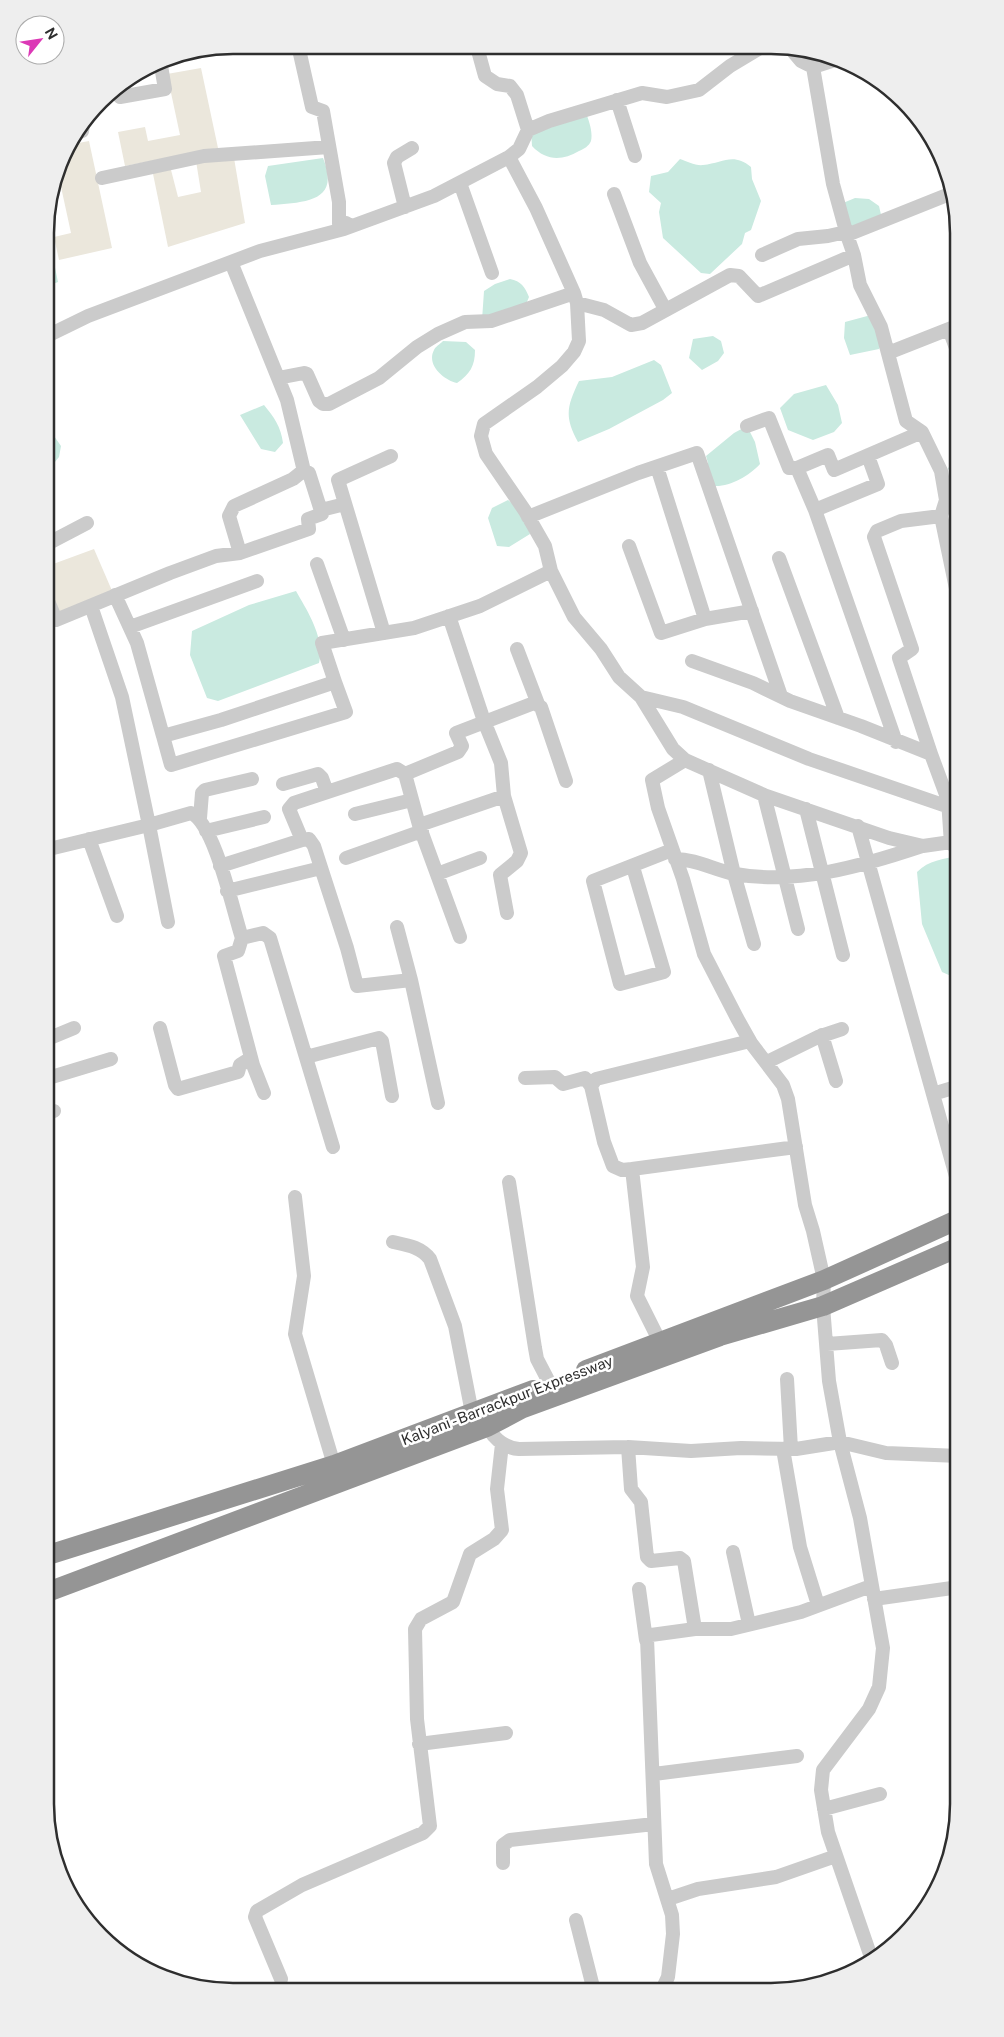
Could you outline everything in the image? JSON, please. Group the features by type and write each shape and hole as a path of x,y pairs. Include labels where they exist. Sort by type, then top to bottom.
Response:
{"highway":[{"name":"Kalyani - Barrackpur Expressway","path":"54,1553 334,1465 481,1416 550,1384 824,1280 950,1223"},
{"path":"54,1591 481,1416 532,1404 720,1336 823,1306 950,1251"}],"street":[{"path":"300,54 312,107 323,111 339,202 340,224 346,223 351,226"},
{"path":"478,54 485,76 497,84 510,86 517,95 528,130"},
{"path":"54,333 88,316 260,251 351,226 405,207 460,183 509,157 519,149 528,130 549,121 642,93 668,98 699,90 730,66 750,54"},
{"path":"796,55 801,61 813,68 833,184 854,255 860,285 881,327 906,420 922,432 941,470 946,500 941,516 950,560"},
{"path":"813,68 828,63"},
{"path":"120,97 165,89 161,68"},
{"path":"617,100 635,156"},
{"path":"102,178 204,156 329,146"},
{"path":"405,207 394,163 396,158 412,148"},
{"path":"509,157 536,208 576,298 579,341 574,352 537,387 488,419 482,428 481,436 486,454 545,546 551,571 574,617 601,649 619,677 641,697 673,749 685,760 764,795 889,838 923,846"},
{"path":"460,183 492,274"},
{"path":"614,194 640,263 665,309"},
{"path":"762,255 798,239 847,233 946,196"},
{"path":"278,378 304,372 307,374 319,401 323,404 329,404 379,378 417,347 438,334 466,322 491,321 576,298 604,310 630,325 642,323 730,275 739,276 758,296 854,255"},
{"path":"231,262 287,400 303,471"},
{"path":"888,353 950,329"},
{"path":"747,426 769,418 789,468 797,468 828,455 834,470 922,432"},
{"path":"528,517 657,466 698,453 781,696"},
{"path":"384,633 338,480 391,456"},
{"path":"815,510 878,484 868,456"},
{"path":"657,466 705,619"},
{"path":"797,468 815,510 896,742"},
{"path":"54,615 56,620 216,556 240,553 309,529 308,519 322,514 309,473 303,471"},
{"path":"240,553 230,516 234,506 293,479 303,471"},
{"path":"321,510 345,504"},
{"path":"941,516 900,521 877,530 874,537 912,649 899,658 932,757 941,777 950,813"},
{"path":"54,540 87,523"},
{"path":"629,546 661,633 705,619 752,611"},
{"path":"779,558 838,718"},
{"path":"317,564 344,640"},
{"path":"115,595 137,643 171,765 346,712 322,643 414,628 480,606 551,571"},
{"path":"130,627 257,581"},
{"path":"91,606 122,697 168,922"},
{"path":"449,616 484,722 501,763 504,796 521,853 517,861 500,875 508,913"},
{"path":"517,650 538,704 541,707 566,781"},
{"path":"692,661 753,683 896,742 931,754 932,757"},
{"path":"163,736 221,720 335,682"},
{"path":"641,697 683,707 809,758 949,807"},
{"path":"405,774 458,752 462,746 456,733 534,703 538,704"},
{"path":"685,760 652,780 704,954 750,1041 783,1085 788,1098 804,1205 813,1231 824,1280 823,1306 829,1381 840,1442 860,1518 883,1648 879,1687 868,1710 823,1770 821,1790 828,1832 870,1954"},
{"path":"302,840 289,809 291,806 397,769 405,774 421,828 460,937"},
{"path":"709,770 734,874 754,944"},
{"path":"283,784 318,774 322,778 327,792"},
{"path":"252,779 205,790 201,798 203,824 220,866 242,938 238,951 224,956 251,1058 264,1093"},
{"path":"764,795 798,929"},
{"path":"346,858 504,796"},
{"path":"355,814 412,800"},
{"path":"806,809 843,955"},
{"path":"54,848 191,813 203,824 264,817"},
{"path":"858,826 950,1152"},
{"path":"89,839 117,916"},
{"path":"220,866 309,839 314,846 347,948 357,986 411,980"},
{"path":"633,867 664,972 620,984 593,881 633,867 674,855 734,874 785,876 823,873 868,863 923,846 950,843"},
{"path":"437,874 480,858"},
{"path":"227,891 321,868"},
{"path":"397,927 411,980 438,1103"},
{"path":"242,938 263,933 270,938 333,1147"},
{"path":"54,1036 74,1028"},
{"path":"160,1028 175,1085 178,1089 238,1072 240,1065 251,1058"},
{"path":"767,1062 822,1035 842,1029"},
{"path":"822,1035 836,1080"},
{"path":"306,1057 380,1038 392,1096"},
{"path":"591,1086 596,1079 750,1041"},
{"path":"54,1076 111,1059"},
{"path":"525,1078 555,1077 563,1084 585,1078 591,1086 604,1142 613,1166 622,1170 796,1147"},
{"path":"933,1094 950,1089"},
{"path":"946,1137 950,1135"},
{"path":"632,1169 643,1267 637,1296 660,1342"},
{"path":"509,1182 535,1348 550,1384"},
{"path":"296,1197 304,1276 295,1334 334,1465"},
{"path":"392,1242 425,1252 430,1259 455,1326 481,1416 502,1444 510,1448 628,1447 691,1451 787,1449 840,1442 886,1454 950,1456"},
{"path":"827,1344 882,1340 886,1344 892,1363"},
{"path":"787,1379 787,1449 800,1547 818,1606"},
{"path":"281,1979 255,1914 262,1907 302,1885 427,1830 429,1819 419,1744 415,1629 421,1619 453,1602 470,1554 494,1539 502,1530 497,1488 502,1444"},
{"path":"628,1447 631,1489 641,1502 647,1557 651,1561 680,1558 684,1561 695,1629"},
{"path":"733,1552 749,1624"},
{"path":"646,1640 651,1635 695,1629 726,1630 791,1615 872,1592 950,1588"},
{"path":"640,1589 646,1640 654,1774 656,1864 672,1915 672,1951 665,1983"},
{"path":"419,1744 506,1733"},
{"path":"654,1774 797,1756"},
{"path":"824,1809 880,1794"},
{"path":"503,1863 503,1845 508,1841 654,1824"},
{"path":"668,1899 712,1887 776,1877 836,1856"},
{"path":"576,1920 592,1983"}],"shaded area":[{"path":"201,68 218,148 125,166 118,132 145,127 148,141 180,135 167,74"},
{"path":"586,113 591,138 588,146 566,157 554,158 543,155 532,146 531,130"},
{"path":"89,141 112,248 59,260 54,237 71,233 61,185 67,164 78,143"},
{"path":"234,158 245,223 168,247 152,169 170,166 178,197 201,192 196,161"},
{"path":"323,158 327,173 327,183 323,191 316,197 296,203 271,205 265,176 268,166"},
{"path":"680,159 700,165 733,159 745,163 751,167 752,179 761,201 751,230 745,233 742,244 710,274 701,273 663,238 659,212 661,203 649,192 651,176 668,172"},
{"path":"855,198 869,199 879,206 882,219 853,228 847,224 843,203"},
{"path":"54,262 58,282 54,284"},
{"path":"510,279 520,283 529,297 524,309 482,320 484,291 495,284"},
{"path":"871,315 883,340 879,349 850,355 844,338 845,322"},
{"path":"713,336 721,341 724,353 718,361 702,370 689,358 693,339"},
{"path":"443,341 466,342 475,350 471,369 457,383 442,375 432,361 435,349"},
{"path":"654,360 661,365 672,393 663,400 609,429 578,442 571,425 569,412 579,381 612,377"},
{"path":"826,385 838,405 842,423 834,432 813,440 788,430 780,408 794,394"},
{"path":"264,405 281,432 283,443 275,452 261,449 240,415"},
{"path":"747,426 755,442 760,464 739,480 726,485 714,486 706,467 708,463 706,456 734,433"},
{"path":"54,436 61,446 59,457 54,463"},
{"path":"508,500 522,515 530,534 509,547 497,546 488,518 492,508"},
{"path":"94,549 113,593 54,621 54,564"},
{"path":"296,591 318,635 320,644 319,663 218,701 207,698 190,655 192,631 249,605"},
{"path":"950,858 950,976 942,972 922,924 917,872 931,862"}]}
